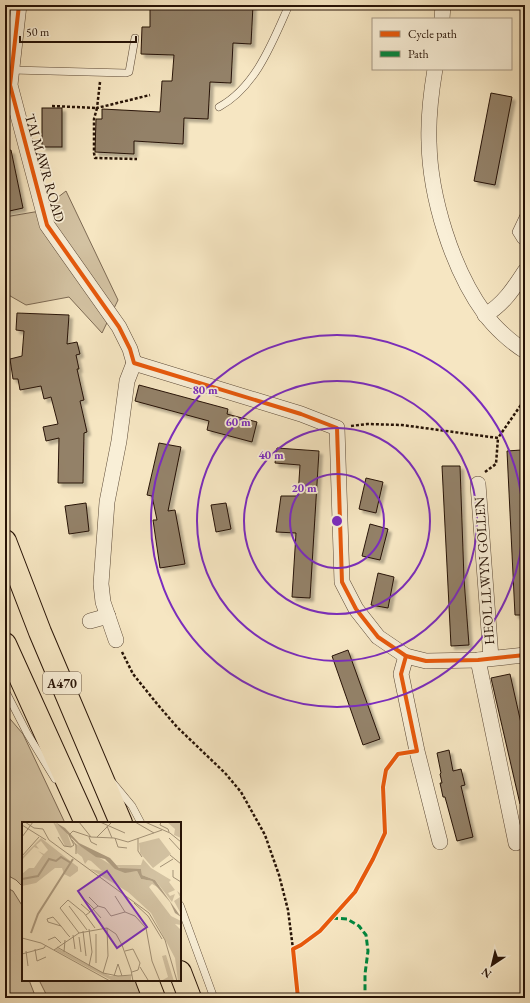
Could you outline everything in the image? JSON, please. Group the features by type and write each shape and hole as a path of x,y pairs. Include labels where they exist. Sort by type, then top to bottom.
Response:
{"highway":[{"name":"A470","path":"5,541 40,632 121,822"},
{"name":"A470","path":"5,644 86,822"},
{"path":"181,975 190,998"},
{"path":"147,981 154,998"}],"street":[{"name":"TAI MAWR ROAD","path":"19,5 10,85 47,225 118,327 130,349 134,363"},
{"path":"442,18 443,5"},
{"path":"435,70 431,98 429,142 431,172 443,226 454,258 470,290 485,315 515,344 525,351"},
{"path":"485,315 495,310 512,291 525,271"},
{"path":"116,640 103,602 101,584 108,502 120,441 127,380 134,363 301,414 337,428 342,582 356,609 378,636 406,656 426,661 484,659 525,655"},
{"name":"HEOL LLWYN GOLLEN","path":"478,484 484,659 516,843"},
{"path":"90,621 108,616"},
{"path":"406,656 401,674 417,751 440,842"}],"lane":[{"path":"219,106 231,100 255,73 290,5"},
{"path":"12,70 126,73 129,72 135,38"},
{"path":"525,213 516,232 521,240 525,242"},
{"path":"5,690 27,733 58,784"},
{"path":"95,760 132,806 140,822"},
{"path":"66,797 81,822"},
{"path":"181,908 214,998"}],"path":[{"path":"101,72 97,108 94,119 94,153 96,158 137,160"},
{"path":"52,106 97,108 150,95"},
{"path":"478,484 476,478 496,464 498,438 525,399"},
{"path":"337,428 367,424 402,426 498,438"},
{"path":"116,640 133,674 158,705 177,727 225,774 241,792 265,835 279,876 288,910 295,948 293,956"}],"shaded area":[{"path":"66,191 118,300 102,333 69,297 26,305 5,293 5,217 40,211"},
{"path":"5,713 23,734 65,822 22,822 22,886 16,880 5,874"},
{"path":"5,887 13,891 22,905 22,981 29,981 36,998 5,998"},
{"path":"40,981 136,981 143,998 48,998"}],"building":[{"path":"150,5 183,7 183,5 253,5 251,44 233,43 231,83 210,82 208,119 184,118 183,144 134,141 134,154 95,152 96,119 102,119 102,109 160,112 162,81 172,81 174,55 141,54 142,27 150,27"},
{"path":"491,93 512,97 495,185 474,181"},
{"path":"42,108 62,108 62,147 42,147"},
{"path":"11,150 23,208 5,212 5,151"},
{"path":"17,313 69,315 67,344 77,342 80,354 76,355 79,369 77,369 84,400 80,401 87,432 84,433 83,483 58,483 59,438 46,441 43,427 58,424 51,397 44,399 41,386 20,390 18,379 13,379 10,359 22,356 24,331 16,330"},
{"path":"139,385 228,409 227,414 257,422 252,442 207,430 209,421 135,401"},
{"path":"159,443 181,447 168,511 175,510 185,564 160,568 153,520 157,520 152,496 147,495"},
{"path":"277,448 319,451 310,598 292,597 296,533 276,532 281,496 298,496 300,465 275,463"},
{"path":"521,450 525,538 525,615 515,615 507,451"},
{"path":"442,466 460,466 464,579 469,645 451,646"},
{"path":"366,478 383,482 376,513 359,509"},
{"path":"86,503 89,531 69,534 65,506"},
{"path":"226,503 231,529 216,532 211,505"},
{"path":"370,524 388,529 380,560 362,556"},
{"path":"378,573 394,577 388,608 371,605"},
{"path":"348,650 380,739 363,745 332,656"},
{"path":"510,674 525,741 525,803 520,804 491,678"},
{"path":"449,750 453,771 461,769 465,785 461,786 473,837 457,841 445,797 443,797 440,783 442,783 441,773 437,753"}],"marked path":[{"path":"332,918 347,919 359,926 366,935 368,951 365,974 365,998"}],"cycle path":[{"path":"19,5 10,85 47,225 119,327 130,349 134,363 301,414 337,428 342,582 356,609 378,637 406,656 426,661 478,660 525,655"},
{"path":"298,998 293,949 320,931 355,892 385,833 383,787 386,770 398,754 417,751 401,674 406,656"}]}
